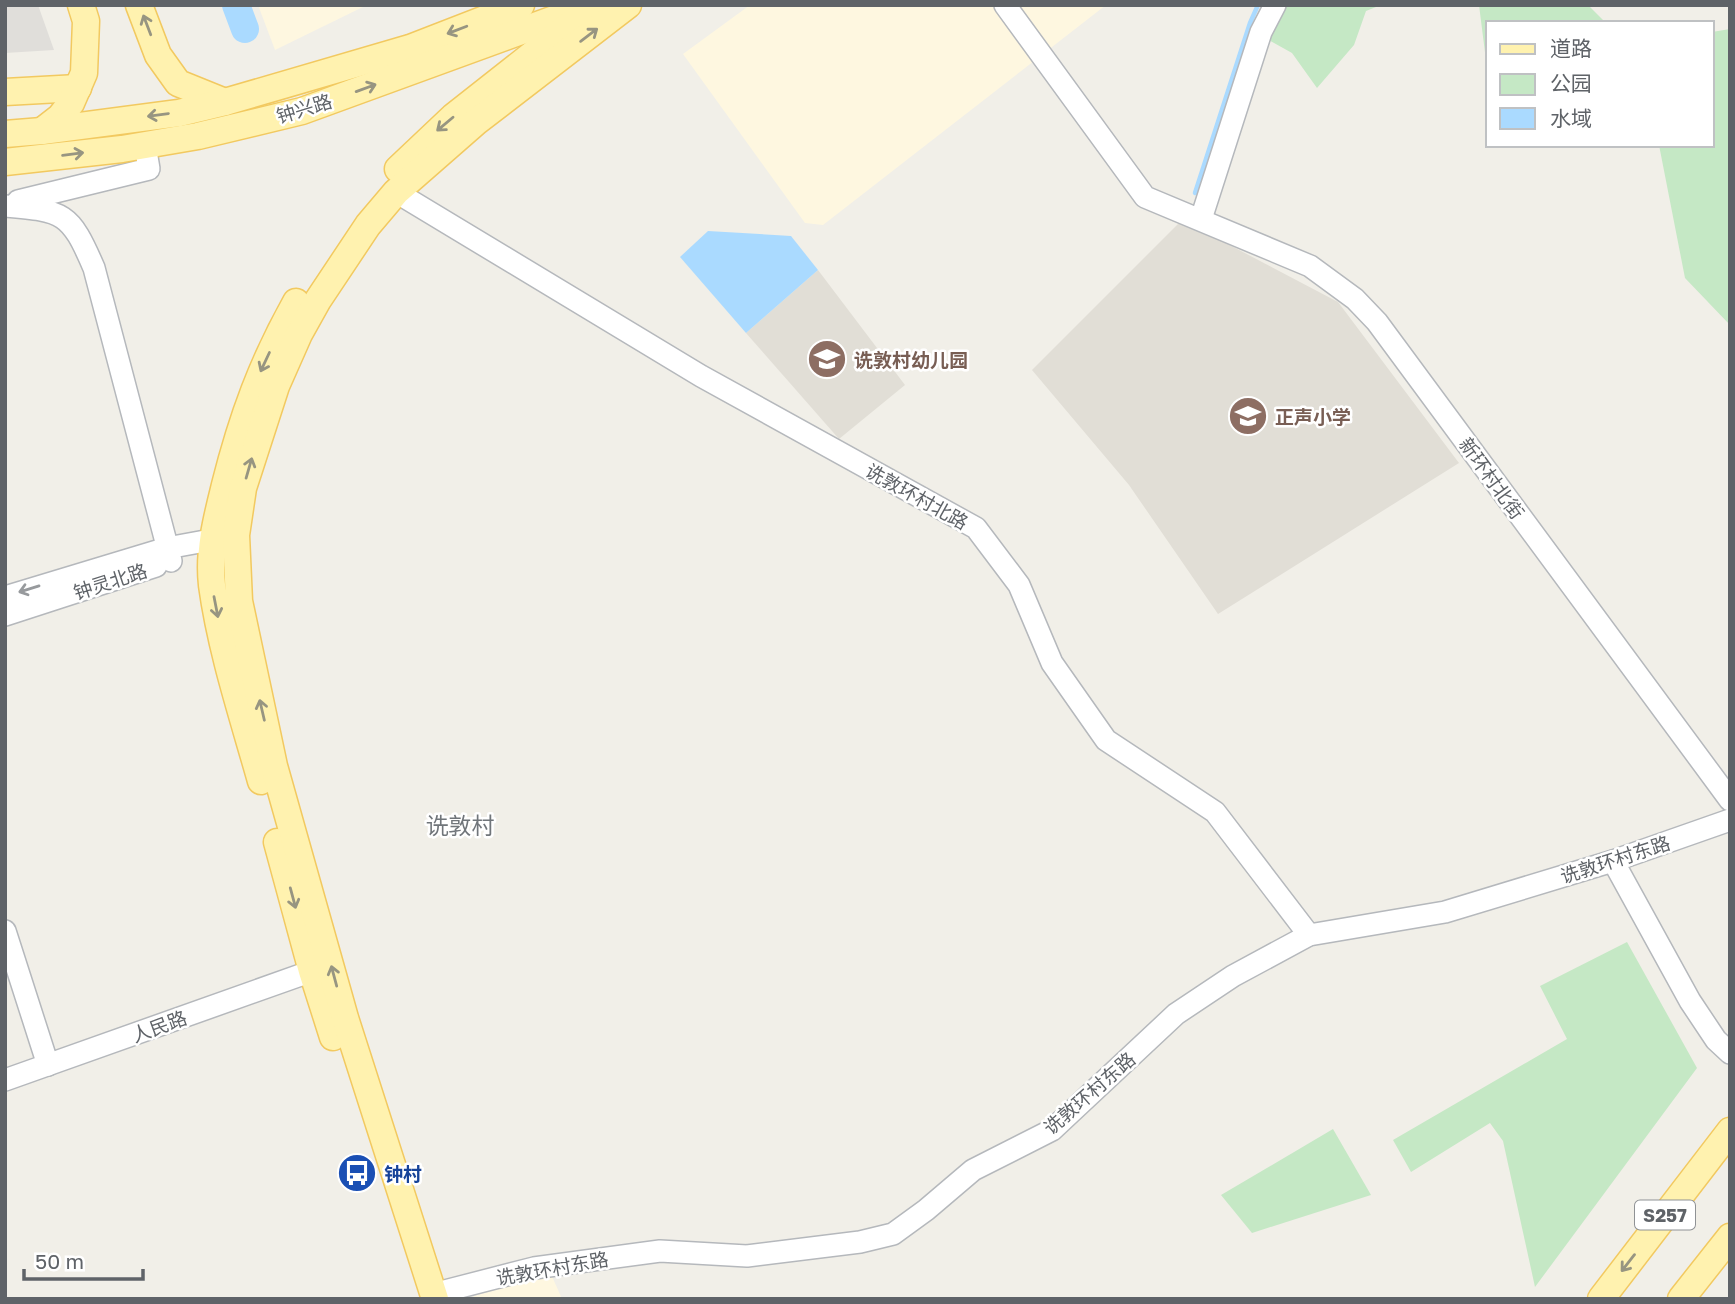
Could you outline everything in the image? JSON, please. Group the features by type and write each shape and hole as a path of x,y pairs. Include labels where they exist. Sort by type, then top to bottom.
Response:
{"main road":[{"path":"42,131 60,117 71,103 84,73 86,21 82,5"},
{"path":"139,5 158,55 178,83 225,102"},
{"name":"钟兴路","path":"5,162 198,136 302,111 534,30 593,5"},
{"path":"428,1297 274,766 248,652 225,537 235,444 264,362 300,295 361,209 407,160 453,117 534,30 628,5"},
{"path":"428,1297 312,971 221,631 212,582 258,436 299,334 368,225 396,192 476,122 534,30"},
{"name":"钟兴路","path":"5,134 179,113 410,48 534,30"},
{"path":"5,92 78,88"},
{"name":"S257","path":"1601,1299 1730,1132"},
{"path":"1681,1299 1730,1237"}],"street":[{"name":"新环村北街","path":"1004,5 1146,197 1310,266 1355,299 1377,322 1730,800"},
{"path":"1201,219 1261,32 1275,5"},
{"path":"5,205 149,169 145,145"},
{"name":"诜敦环村北路","path":"396,192 701,376 976,528 1019,585 1052,663 1105,740 1215,812 1309,935"},
{"path":"5,205 57,213 76,228 86,248 98,281 169,554"},
{"name":"钟灵北路","path":"5,597 225,537"},
{"name":"钟灵北路","path":"5,615 169,554"},
{"name":"诜敦环村东路","path":"428,1297 534,1268 647,1252 747,1255 860,1242 893,1234 973,1170 1052,1130 1176,1014 1233,976 1309,935 1445,912 1613,861 1730,820"},
{"path":"1613,861 1690,1000 1716,1040 1730,1053"},
{"path":"5,931 48,1065"},
{"name":"人民路","path":"5,1080 312,971"}],"shaded area":[{"path":"5,5 38,5 54,50 5,53"},
{"path":"258,5 367,5 275,50"},
{"path":"750,5 1106,5 823,225 805,223 683,54"},
{"name":"正声小学","path":"1182,220 1338,302 1459,463 1218,614 1129,485 1032,370"},
{"name":"诜敦村幼儿园","path":"818,270 905,385 839,439 746,333"},
{"path":"551,1274 562,1299 474,1299 474,1296"}],"green space":[{"path":"1284,5 1381,5 1366,11 1354,45 1317,88 1292,53 1267,39"},
{"path":"1479,5 1588,5 1604,21 1486,21 1486,60"},
{"path":"1730,29 1730,325 1685,278 1659,147 1714,147 1714,32"},
{"path":"1627,942 1697,1068 1535,1287 1503,1141 1490,1123 1411,1172 1393,1140 1567,1039 1540,986"},
{"path":"1333,1129 1371,1195 1252,1233 1221,1195"}],"water":[{"path":"708,231 791,236 818,270 746,333 680,257"}],"waterway":[{"path":"236,5 245,29"},
{"path":"1195,193 1258,5"}],"place":[{"name":"诜敦村幼儿园","path":"827,359"},
{"name":"正声小学","path":"1248,416"},
{"name":"钟村","path":"357,1173"}],"district":[{"name":"诜敦村","path":"460,825"}]}
